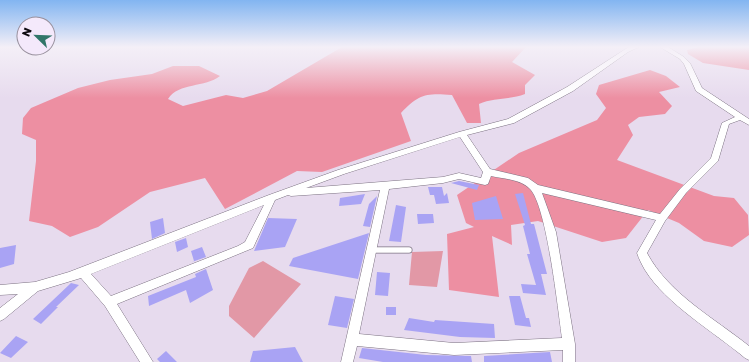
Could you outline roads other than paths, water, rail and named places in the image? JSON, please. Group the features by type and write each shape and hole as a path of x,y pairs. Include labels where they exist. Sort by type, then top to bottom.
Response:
{"street":[{"path":"0,290 35,287 83,272 275,196 341,172 462,134 511,121 570,89 607,64"},
{"path":"687,64 699,89 749,123"},
{"path":"741,117 726,123 715,159 683,191 662,218 642,253 651,271 668,289 749,354"},
{"path":"275,196 443,180 459,176 485,182 487,172 462,134"},
{"path":"487,172 525,180 535,188 662,218"},
{"path":"347,362 386,186"},
{"path":"535,188 544,209 551,232 569,344 570,362"},
{"path":"109,302 249,245 275,196"},
{"path":"83,272 109,302 147,362"},
{"path":"0,315 35,287"},
{"path":"352,338 454,350 569,344"}],"lane":[{"path":"372,250 409,250"}]}
